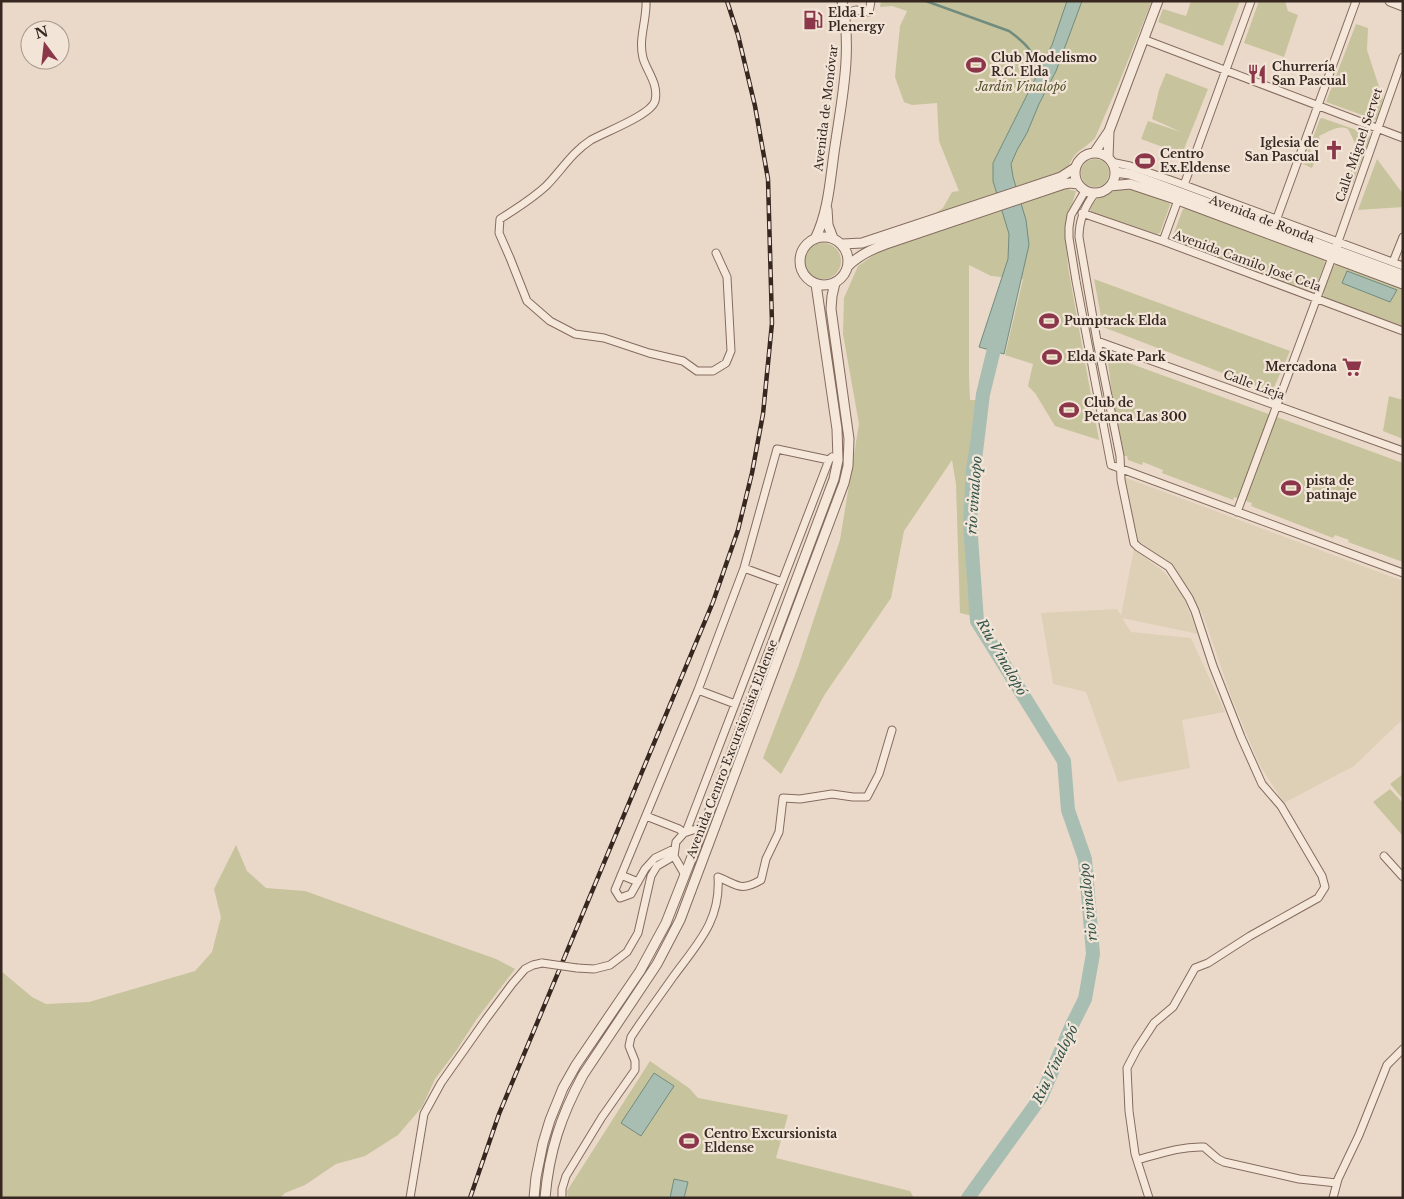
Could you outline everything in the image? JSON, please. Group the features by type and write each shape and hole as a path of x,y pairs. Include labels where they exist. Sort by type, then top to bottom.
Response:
{"street":[{"path":"646,1 647,10 641,37 643,57 656,89 655,102 637,118 582,146 546,185 521,206 500,219 499,233 527,301 550,321 574,334 604,338 649,353 683,361 697,371 713,371 726,363 731,351 727,277 716,253"},
{"name":"Avenida de Monóvar","path":"815,238 826,206 848,47 842,1"},
{"path":"844,13 856,10 869,12 871,1"},
{"path":"1094,153 1109,131 1158,1"},
{"path":"1184,185 1251,1"},
{"path":"1277,218 1356,1"},
{"path":"1390,1 1403,6"},
{"path":"1143,39 1225,72 1403,138"},
{"name":"Calle Miguel Servet","path":"1237,512 1334,250 1403,56"},
{"path":"1075,168 1078,184 1085,191 1095,193 1106,190 1110,186 1115,177 1115,172 1110,160 1109,131"},
{"path":"848,266 848,255 842,244 833,238 824,236 815,238 804,248 801,254 800,262 804,276 816,284 829,285 841,278 848,266 856,258 875,248 947,220 1062,180 1084,156 1094,153 1110,160"},
{"name":"Avenida de Ronda","path":"1110,160 1277,218 1334,250 1403,284"},
{"name":"Avenida de Ronda","path":"1115,172 1130,174 1403,274"},
{"path":"1062,180 1078,184"},
{"name":"Avenida de Ronda","path":"1110,186 1130,184 1334,250 1393,262 1403,266"},
{"path":"1085,191 1071,215 1070,238 1076,281 1111,465 1403,573"},
{"path":"1095,193 1082,213 1079,224 1079,237 1120,456 1122,488 1134,543 1169,568 1189,598 1213,666 1262,784 1282,806 1322,876 1325,887 1318,898 1250,936 1208,963 1195,968 1173,1007 1154,1023 1126,1068 1129,1111 1137,1160 1149,1198"},
{"path":"1163,241 1178,200"},
{"name":"Avenida de Monóvar","path":"826,206 828,225 833,238"},
{"name":"Avenida Camilo José Cela","path":"1082,213 1163,241 1403,331"},
{"path":"842,244 862,243 947,220"},
{"path":"1393,262 1403,237"},
{"name":"Avenida Centro Excursionista Eldense","path":"545,1198 549,1165 558,1129 575,1090 657,964 680,920 844,483 848,466 849,439 831,309 835,283"},
{"name":"Avenida Centro Excursionista Eldense","path":"534,1198 543,1143 563,1088 576,1065 650,955 666,923 831,488 837,467 837,429 816,284"},
{"name":"Calle Lieja","path":"1097,341 1403,451"},
{"path":"674,853 654,858 645,869 631,894 620,898 615,890 698,690 744,568 777,449 829,460"},
{"path":"685,833 829,460 838,453"},
{"path":"744,568 782,582"},
{"path":"698,690 735,704"},
{"path":"562,1198 562,1189 566,1176 602,1117 635,1070 635,1061 629,1046 631,1037 703,938 717,901 719,890 718,877 737,887 751,886 761,880 766,859 779,832 783,798 800,799 832,794 867,797 879,774 892,730"},
{"path":"646,816 685,833"},
{"path":"685,875 674,853 676,842 685,833 706,821"},
{"path":"410,1198 424,1114 441,1083 512,984 525,969 534,965 542,963 594,969 610,964 627,952 638,933 651,876 657,866 674,853"},
{"path":"1384,856 1403,877"},
{"path":"621,875 638,882"},
{"path":"1332,1198 1388,1066 1403,1048"},
{"path":"1137,1160 1180,1149 1204,1147 1224,1162 1299,1180 1337,1183"}],"shaded area":[{"path":"1067,1 1082,1 1056,71 1011,164 1026,220 1029,245 1004,354 979,347 1008,259 1009,234 993,181 993,163 1052,45"},
{"path":"1347,271 1397,290 1390,302 1342,283"},
{"path":"1124,477 1403,581 1403,719 1354,766 1284,803 1259,764 1232,699 1203,615 1173,565 1137,541"},
{"path":"1134,549 1164,572 1182,594 1198,634 1122,618 1131,632 1191,638 1225,712 1182,720 1190,768 1118,782 1086,692 1053,684 1041,613 1117,609 1121,615"},
{"path":"654,1073 674,1086 641,1136 621,1123"},
{"path":"674,1179 688,1182 684,1198 670,1198"}],"green space":[{"name":"Jardín Vinalopó","path":"881,1 1152,1 1095,138 1074,156 1069,166 1064,169 1069,189 1076,191 1065,228 1068,267 1099,440 1055,426 1035,393 1028,386 1033,364 1005,355 1023,279 991,276 969,265 970,400 979,400 967,511 973,616 960,613 956,484 952,460 904,531 891,598 825,694 781,774 763,758 798,667 840,540 859,424 843,334 844,298 858,266 943,208 952,192 959,191 939,141 937,103 912,105 904,102 895,77 900,26 907,11 892,6 880,7"},
{"path":"1191,1 1240,1 1223,46 1158,22 1163,9 1186,16"},
{"path":"1259,1 1285,1 1288,11 1298,15 1284,57 1244,43"},
{"path":"1356,24 1368,28 1367,50 1383,99 1376,120 1326,102"},
{"path":"1166,73 1208,89 1182,154 1141,139 1148,121 1181,132 1152,119 1159,90"},
{"path":"1322,118 1368,134 1370,137 1353,183 1343,179 1344,174 1358,167 1352,154 1359,151 1348,129 1341,127 1319,136 1321,143 1310,149 1314,163 1312,168 1303,164"},
{"path":"1095,159 1105,163 1109,173 1105,183 1095,187 1085,183 1081,173 1085,163"},
{"path":"1377,159 1403,194 1403,207 1358,210"},
{"path":"1120,189 1134,189 1169,203 1170,205 1160,233 1157,234 1091,212 1092,205 1098,198"},
{"path":"1188,208 1324,260 1325,263 1314,292 1174,241 1172,238 1183,209"},
{"path":"823,243 830,244 836,248 840,254 840,268 836,274 830,278 823,279 816,278 810,274 806,268 805,261 806,254 810,248 816,244"},
{"path":"1337,264 1403,288 1403,326 1324,297 1323,292 1333,266"},
{"path":"1094,279 1290,351 1272,392 1103,327"},
{"path":"1107,355 1403,463 1403,562 1348,542 1349,540 1335,535 1333,538 1251,506 1252,503 1234,497 1233,500 1162,473 1163,470 1143,462 1142,465 1128,460 1127,456 1120,456"},
{"path":"1389,396 1403,400 1403,439 1383,431"},
{"path":"1403,774 1403,799 1390,784"},
{"path":"1390,789 1403,803 1402,835 1373,802"},
{"path":"236,845 247,871 266,888 305,891 496,959 515,969 476,1020 435,1079 422,1107 398,1135 365,1156 336,1164 305,1185 285,1193 280,1198 1,1198 1,971 32,997 46,1004 89,1002 195,971 212,952 221,917 214,889"},
{"name":"Centro Excursionista Eldense","path":"650,1061 689,1088 698,1098 788,1115 776,1158 910,1191 914,1198 568,1198 567,1191"}],"waterway":[{"path":"926,1 1009,31 1029,49 1040,72"},
{"name":"Riu Vinalopó","path":"968,1198 1041,1097 1085,999 1093,954 1085,859 1068,810 1064,761 977,621 970,523 973,469 983,394 998,333"}],"railway":[{"path":"470,1198 499,1114 713,602 738,530 752,473 763,414 772,323 768,179 755,106 738,35 727,1"}],"place":[{"name":"Elda I - Plenergy","path":"813,20"},
{"name":"Club Modelismo R.C. Elda","path":"976,65"},
{"name":"Churrería San Pascual","path":"1257,74"},
{"name":"Iglesia de San Pascual","path":"1334,150"},
{"name":"Centro Ex.Eldense","path":"1145,161"},
{"name":"Pumptrack Elda","path":"1049,321"},
{"name":"Elda Skate Park","path":"1052,357"},
{"name":"Mercadona","path":"1352,367"},
{"name":"Club de Petanca Las 300","path":"1069,410"},
{"name":"pista de patinaje","path":"1291,488"},
{"name":"Centro Excursionista Eldense","path":"689,1141"}],"water label":[{"name":"rio vinalopo","path":"974,495"},
{"name":"rio vinalopo","path":"1088,902"}]}
